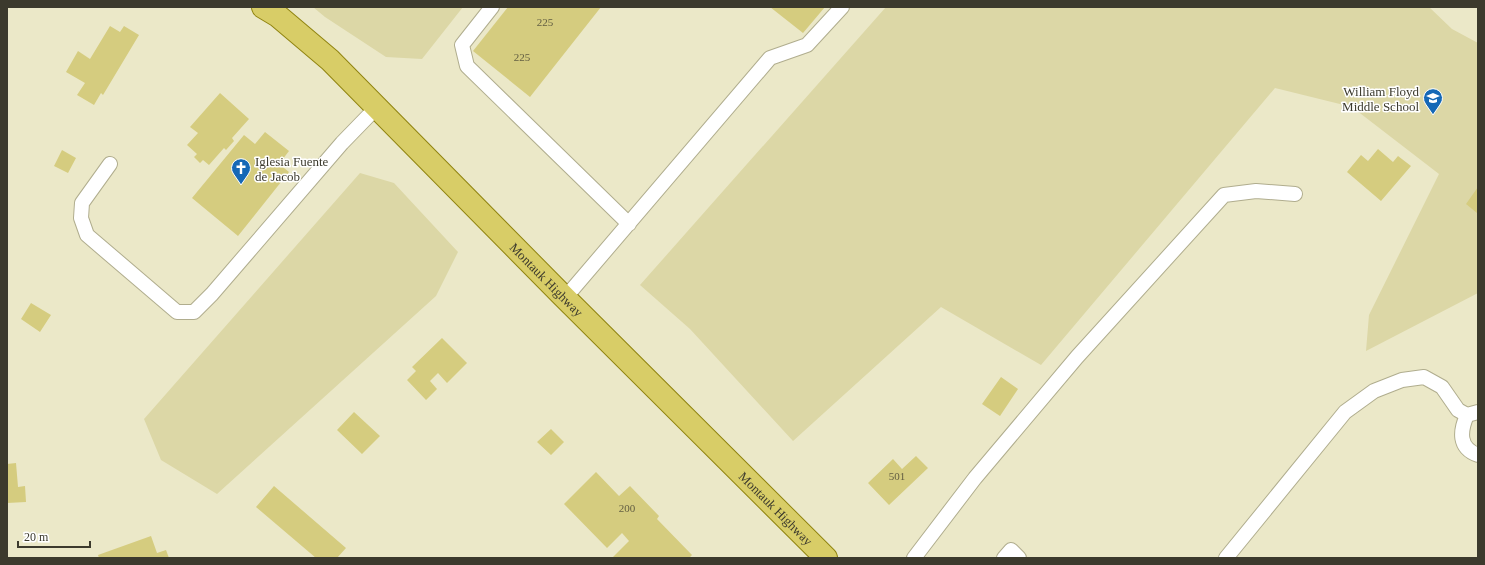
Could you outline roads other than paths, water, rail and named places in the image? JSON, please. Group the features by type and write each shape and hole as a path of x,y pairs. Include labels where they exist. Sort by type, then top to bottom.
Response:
{"main road":[{"name":"Montauk Highway","path":"263,7 278,16 330,60 565,298 826,558"}],"lane":[{"path":"492,7 462,45 467,66 629,224"},
{"path":"565,298 770,58 807,45 842,7"},
{"path":"110,164 82,203 81,218 87,235 177,312 194,312 212,294 342,143 376,108"},
{"path":"914,558 975,478 1077,357 1224,195 1256,190 1295,194"},
{"path":"1226,558 1344,412 1374,391 1402,380 1424,377 1442,387 1458,410 1472,413 1462,426 1462,436 1465,446 1472,453 1478,455"},
{"path":"1004,558 1011,550 1019,558"}],"place":[{"name":"William Floyd Middle School","path":"1433,115"},
{"name":"Iglesia Fuente de Jacob","path":"241,185"}]}
